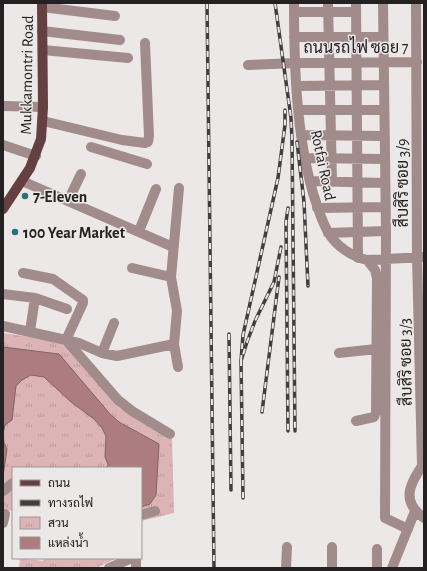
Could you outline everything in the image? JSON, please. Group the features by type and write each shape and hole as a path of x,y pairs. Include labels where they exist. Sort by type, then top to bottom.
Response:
{"main road":[{"name":"Mukkamontri Road","path":"3,209 30,168 36,156 41,139 43,121 44,50 42,5"}],"street":[{"path":"383,3 383,110 386,231 385,518 408,529"},
{"name":"สืบสิริ ซอย 3/9","path":"416,3 420,89 421,257"},
{"path":"42,5 115,16"},
{"path":"294,8 356,8 358,232 362,259 375,270 376,278 376,412 374,417 356,421"},
{"name":"Rotfai Road","path":"294,8 295,63 299,110 305,158 317,208 328,233 346,251 362,259"},
{"path":"328,8 332,182"},
{"path":"42,31 120,40"},
{"path":"294,37 383,37"},
{"path":"43,121 122,140 148,142 145,43"},
{"path":"44,50 128,58"},
{"name":"ถนนรถไฟ ซอย 7","path":"248,65 329,62 419,64"},
{"path":"297,86 383,85"},
{"path":"3,106 43,107"},
{"path":"299,110 383,110"},
{"path":"302,135 384,136"},
{"path":"122,140 123,156"},
{"path":"3,145 36,156"},
{"path":"91,147 147,164"},
{"path":"305,158 384,159"},
{"path":"68,201 81,174"},
{"path":"22,181 173,246"},
{"path":"310,181 385,183"},
{"path":"178,367 174,344 177,311 171,278 179,188"},
{"path":"138,231 156,189"},
{"path":"317,208 385,207"},
{"path":"328,233 386,231"},
{"path":"362,259 421,257"},
{"name":"สืบสิริ ซอย 3/3","path":"421,257 423,465"},
{"path":"132,268 171,278"},
{"path":"22,273 53,279 83,300 66,340"},
{"path":"3,294 35,298 67,309"},
{"path":"30,331 35,298"},
{"path":"102,353 114,323"},
{"path":"3,326 66,340 102,353 117,356 174,344"},
{"path":"66,340 118,400 132,411 170,434"},
{"path":"339,352 376,349"},
{"path":"423,465 412,480 410,502 415,511 424,518"},
{"path":"3,491 12,485"},
{"path":"142,515 155,511"},
{"path":"392,568 415,511"},
{"path":"286,547 286,568"},
{"path":"332,547 332,568"},
{"path":"377,549 377,568"},
{"path":"109,568 130,559"}],"green space":[{"path":"3,333 65,342 95,375 119,408 172,437 174,513 142,521 142,467 12,467 12,511 3,509"},
{"path":"20,559 43,561 44,559 115,559 96,568 19,568"}],"water":[{"path":"3,347 59,354 110,414 119,422 159,444 156,495 150,504 142,507 142,467 107,467 108,464 105,457 106,436 102,428 94,419 71,402 44,377 31,375 22,380 16,386 12,420 5,425 3,433"},
{"path":"3,433 4,443 7,449 3,476"}],"railway":[{"path":"207,3 214,568"},
{"path":"275,3 291,118 295,431"},
{"path":"241,361 243,335 278,178 285,125 285,110"},
{"path":"297,142 304,202 308,286"},
{"path":"288,208 286,222 288,431"},
{"path":"243,498 241,361 255,321 274,282 281,247"},
{"path":"262,412 279,277"},
{"path":"229,334 231,490"}],"place":[{"name":"7-Eleven","path":"25,196"},
{"name":"100 Year Market","path":"15,232"}]}
